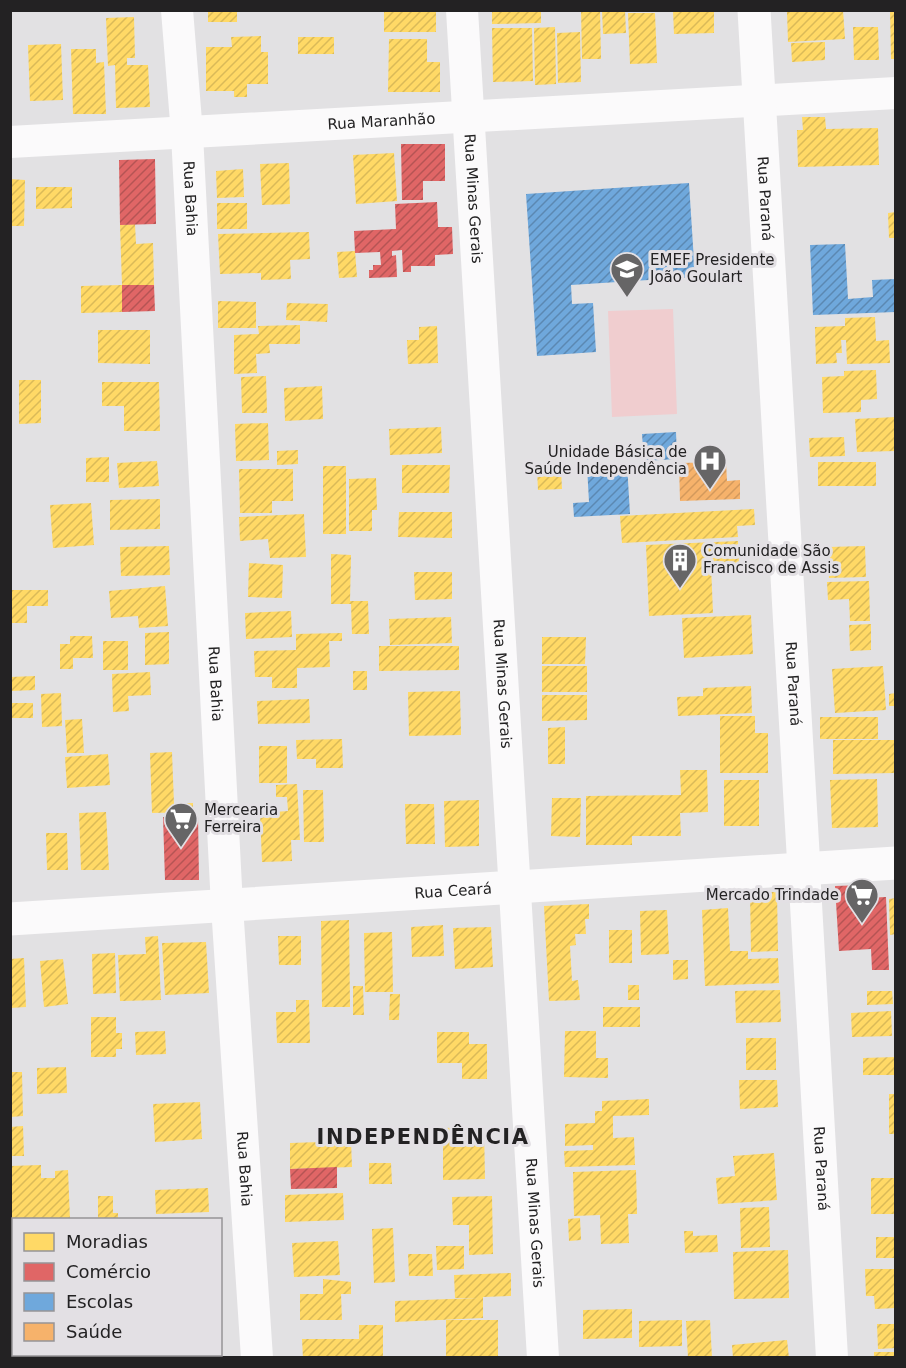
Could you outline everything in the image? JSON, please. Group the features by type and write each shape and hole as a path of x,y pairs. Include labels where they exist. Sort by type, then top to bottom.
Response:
{"street":[{"name":"Rua Bahia","path":"177,10 187,134 227,906 257,1358"},
{"name":"Rua Minas Gerais","path":"462,10 543,1358"},
{"name":"Rua Paraná","path":"754,10 832,1358"},
{"name":"Rua Maranhão","path":"10,142 896,93"},
{"name":"Rua Ceará","path":"10,919 896,862"}],"shaded area":[{"path":"673,309 677,414 612,417 608,311"}],"building: Moradias":[{"path":"208,10 237,10 237,22 208,22"},
{"path":"384,10 436,10 436,32 384,32"},
{"path":"492,10 541,10 541,23 492,24"},
{"path":"581,10 600,10 601,59 582,59"},
{"path":"602,10 625,10 626,33 603,34"},
{"path":"673,10 714,10 714,33 674,34"},
{"path":"843,10 845,39 788,42 787,12"},
{"path":"890,10 896,10 896,59 891,59"},
{"path":"628,13 655,13 657,63 630,64"},
{"path":"134,17 135,58 127,58 127,65 148,65 150,107 116,108 115,65 108,66 106,18"},
{"path":"555,27 556,84 535,85 534,28"},
{"path":"853,27 878,27 879,60 854,60"},
{"path":"492,28 532,28 533,81 493,82"},
{"path":"580,32 581,82 558,83 557,33"},
{"path":"261,36 261,52 268,52 268,84 247,84 247,97 234,97 234,91 206,91 206,47 232,47 231,37"},
{"path":"298,37 334,37 334,54 298,54"},
{"path":"389,39 427,39 427,62 440,62 440,92 388,92"},
{"path":"825,42 825,60 792,62 791,43"},
{"path":"61,44 63,100 30,101 28,45"},
{"path":"71,49 96,49 96,63 104,62 106,114 73,114"},
{"path":"802,117 825,117 826,129 878,128 879,165 798,167 797,130 803,130"},
{"path":"394,153 397,201 356,204 353,155"},
{"path":"289,163 290,204 262,205 260,164"},
{"path":"243,169 244,197 217,198 216,171"},
{"path":"10,179 25,180 24,226 10,226"},
{"path":"36,187 72,187 72,208 36,209"},
{"path":"217,203 247,203 247,229 217,229"},
{"path":"896,212 896,238 889,238 888,213"},
{"path":"135,224 136,244 153,243 154,285 122,285 120,225"},
{"path":"309,232 310,259 290,260 291,279 261,280 261,273 220,274 218,234"},
{"path":"355,251 357,277 339,278 337,252"},
{"path":"122,285 122,312 81,313 81,286"},
{"path":"218,301 256,302 256,328 218,328"},
{"path":"287,303 328,304 327,322 286,320"},
{"path":"875,317 876,341 889,340 890,363 847,364 846,340 841,340 842,353 836,353 837,363 816,364 815,327 845,326 845,318"},
{"path":"300,325 300,344 269,344 270,353 256,354 257,373 234,374 234,335 259,334 258,326"},
{"path":"437,326 438,363 408,364 407,340 419,340 419,327"},
{"path":"98,330 150,330 150,364 98,363"},
{"path":"876,370 877,399 861,400 861,412 823,413 822,377 844,376 844,371"},
{"path":"266,376 267,413 242,413 241,377"},
{"path":"19,380 41,380 41,423 19,424"},
{"path":"102,382 159,382 160,431 124,431 124,406 102,406"},
{"path":"322,386 323,419 285,421 284,388"},
{"path":"896,417 896,451 857,452 855,419"},
{"path":"268,423 269,460 236,461 235,424"},
{"path":"441,427 442,453 390,455 389,429"},
{"path":"844,437 845,456 810,457 809,438"},
{"path":"298,450 298,464 277,465 277,451"},
{"path":"109,457 109,482 86,482 86,458"},
{"path":"157,461 159,486 119,488 117,463"},
{"path":"818,462 876,462 876,486 818,486"},
{"path":"402,465 450,465 449,493 402,493"},
{"path":"323,466 346,466 346,534 323,534"},
{"path":"239,469 293,469 293,501 272,501 272,513 240,513"},
{"path":"537,470 561,470 562,489 538,490"},
{"path":"376,478 377,510 372,510 372,531 349,531 349,479"},
{"path":"160,499 160,529 110,530 110,500"},
{"path":"91,503 94,545 53,548 50,505"},
{"path":"754,509 755,525 737,526 738,537 622,543 620,516"},
{"path":"399,512 452,512 452,538 398,537"},
{"path":"304,514 306,557 270,558 268,539 240,541 239,517"},
{"name":"Comunidade São Francisco de Assis","path":"738,541 739,564 711,565 713,613 649,616 646,545"},
{"path":"169,546 170,575 121,576 120,547"},
{"path":"865,546 866,577 829,578 828,547"},
{"path":"331,554 351,555 350,601 368,601 369,634 352,634 351,604 331,604"},
{"path":"249,563 283,565 282,598 248,597"},
{"path":"414,572 452,572 452,599 415,600"},
{"path":"869,581 870,621 850,621 849,599 828,600 827,582"},
{"path":"165,586 168,626 139,628 138,616 111,618 109,591"},
{"path":"10,590 48,590 48,606 27,606 27,623 10,623"},
{"path":"291,611 292,637 246,639 245,613"},
{"path":"751,615 753,654 684,658 682,618"},
{"path":"451,617 452,643 390,645 389,619"},
{"path":"871,624 871,650 850,651 849,625"},
{"path":"169,632 169,664 145,665 145,633"},
{"path":"342,633 342,641 329,641 330,667 297,668 297,688 272,688 272,677 255,677 254,651 296,650 296,634"},
{"path":"70,636 92,636 93,658 73,658 73,669 60,669 60,644 70,644"},
{"path":"542,637 586,637 585,664 542,664"},
{"path":"103,641 128,641 128,670 103,670"},
{"path":"379,646 459,646 459,670 379,671"},
{"path":"542,666 587,666 587,692 542,692"},
{"path":"883,666 886,710 835,713 832,669"},
{"path":"353,671 367,671 367,690 353,690"},
{"path":"150,672 151,695 128,696 129,711 113,712 112,674"},
{"path":"35,676 35,690 10,691 10,677"},
{"path":"751,686 752,713 678,716 677,697 703,696 703,688"},
{"path":"460,691 461,735 409,736 408,692"},
{"path":"61,693 62,726 42,727 41,694"},
{"path":"896,693 896,706 889,706 889,694"},
{"path":"542,695 587,695 587,720 542,721"},
{"path":"309,699 310,723 258,724 257,701"},
{"path":"10,703 33,703 33,718 10,718"},
{"path":"720,716 755,716 755,733 768,733 768,773 720,773"},
{"path":"820,717 878,717 878,739 820,739"},
{"path":"82,719 84,753 67,753 65,720"},
{"path":"565,727 565,764 548,764 548,728"},
{"path":"342,739 343,768 316,768 316,759 297,759 296,740"},
{"path":"833,740 896,740 896,773 833,774"},
{"path":"259,746 287,746 287,783 259,783"},
{"path":"172,752 174,804 193,803 193,812 152,813 150,753"},
{"path":"108,754 110,785 67,788 65,757"},
{"path":"680,770 707,770 708,812 680,813 681,836 632,836 632,845 586,845 586,796 681,795"},
{"path":"877,779 878,827 832,828 830,780"},
{"path":"724,780 759,780 759,826 724,826"},
{"path":"297,784 300,840 291,840 292,861 262,862 260,813 288,811 287,797 276,797 276,785"},
{"path":"303,790 323,790 324,842 304,842"},
{"path":"552,798 581,798 580,837 551,836"},
{"path":"479,800 479,846 445,847 444,801"},
{"path":"405,804 434,804 435,844 406,844"},
{"path":"106,812 109,870 81,870 79,813"},
{"path":"46,833 67,833 68,870 47,870"},
{"path":"750,892 777,892 778,951 751,952"},
{"path":"896,898 896,934 890,935 889,899"},
{"path":"589,904 589,919 585,919 586,934 575,934 576,945 570,946 572,981 578,980 580,1000 549,1001 544,906"},
{"path":"728,908 730,951 748,951 748,959 778,958 779,983 705,986 702,910"},
{"path":"667,910 669,954 641,955 640,911"},
{"path":"349,920 350,1007 322,1007 321,921"},
{"path":"443,925 444,956 412,957 411,927"},
{"path":"491,927 493,967 455,969 453,928"},
{"path":"609,930 632,930 632,963 609,963"},
{"path":"392,932 393,992 365,992 364,933"},
{"path":"158,936 161,1000 120,1001 118,955 146,954 145,937"},
{"path":"278,936 301,936 301,965 279,965"},
{"path":"206,942 209,993 165,995 162,943"},
{"path":"115,953 116,993 93,994 92,954"},
{"path":"24,958 26,1007 10,1008 10,959"},
{"path":"63,959 68,1004 44,1007 40,961"},
{"path":"673,960 688,960 688,979 673,980"},
{"path":"628,985 639,985 639,1000 628,1000"},
{"path":"353,986 363,986 364,1015 353,1015"},
{"path":"780,990 781,1022 736,1023 735,991"},
{"path":"867,991 892,991 893,1004 867,1005"},
{"path":"390,994 400,994 399,1020 389,1020"},
{"path":"296,1000 309,1000 310,1043 277,1043 276,1012 296,1012"},
{"path":"603,1007 640,1007 640,1027 603,1027"},
{"path":"891,1011 892,1036 852,1037 851,1013"},
{"path":"91,1017 116,1017 116,1033 122,1033 122,1049 116,1049 116,1057 91,1057"},
{"path":"165,1031 166,1054 136,1055 135,1032"},
{"path":"565,1031 596,1031 596,1058 608,1058 608,1078 564,1077"},
{"path":"437,1032 469,1032 469,1044 487,1044 487,1079 462,1079 462,1063 437,1063"},
{"path":"746,1038 776,1038 776,1070 746,1070"},
{"path":"896,1057 896,1075 863,1075 863,1058"},
{"path":"66,1067 67,1093 37,1094 37,1068"},
{"path":"10,1072 22,1072 23,1116 10,1117"},
{"path":"739,1080 777,1080 778,1107 740,1109"},
{"path":"889,1094 896,1094 896,1134 889,1134"},
{"path":"649,1099 649,1115 613,1116 613,1138 634,1137 635,1165 565,1167 564,1151 593,1150 593,1145 565,1146 565,1124 595,1123 595,1111 602,1111 602,1101"},
{"path":"200,1102 202,1139 155,1142 153,1104"},
{"path":"23,1126 24,1156 10,1156 10,1127"},
{"path":"484,1127 485,1179 443,1180 443,1128"},
{"path":"351,1141 352,1167 290,1169 290,1143"},
{"path":"774,1153 777,1200 718,1204 716,1178 735,1176 733,1156"},
{"path":"369,1163 391,1163 392,1184 369,1184"},
{"path":"41,1165 41,1178 55,1178 55,1171 68,1170 70,1218 12,1218 12,1237 10,1237 10,1166"},
{"path":"636,1170 637,1214 628,1214 629,1243 601,1244 600,1215 574,1216 573,1172"},
{"path":"871,1178 896,1178 896,1214 871,1214"},
{"path":"208,1188 209,1212 156,1214 155,1190"},
{"path":"343,1193 344,1220 285,1222 285,1195"},
{"path":"98,1196 113,1196 113,1213 118,1213 118,1218 98,1218"},
{"path":"492,1196 493,1254 469,1255 469,1225 453,1225 452,1197"},
{"path":"769,1207 770,1247 741,1248 740,1208"},
{"path":"580,1218 581,1240 569,1241 568,1219"},
{"path":"393,1228 395,1282 374,1283 372,1229"},
{"path":"684,1231 693,1231 693,1236 717,1235 718,1252 685,1253"},
{"path":"876,1237 896,1237 896,1258 876,1258"},
{"path":"338,1241 340,1275 294,1277 292,1243"},
{"path":"10,1244 12,1244 12,1277 10,1277"},
{"path":"436,1246 464,1246 464,1269 437,1270"},
{"path":"788,1250 789,1298 734,1299 733,1252"},
{"path":"408,1254 432,1254 433,1276 409,1276"},
{"path":"865,1269 896,1269 896,1308 875,1309 874,1296 866,1296"},
{"path":"511,1273 511,1296 483,1297 483,1318 395,1322 395,1301 478,1298 455,1298 454,1275"},
{"path":"323,1279 351,1282 351,1294 341,1294 342,1320 300,1320 300,1294 323,1294"},
{"path":"632,1309 632,1338 583,1339 583,1310"},
{"path":"446,1320 498,1320 498,1358 446,1358"},
{"path":"682,1320 682,1346 639,1347 639,1321"},
{"path":"710,1320 712,1358 688,1358 686,1321"},
{"path":"877,1324 896,1324 896,1348 878,1349"},
{"path":"359,1325 383,1325 383,1356 303,1358 302,1339 359,1339"},
{"path":"10,1340 12,1340 12,1356 42,1356 42,1358 10,1358"},
{"path":"787,1340 789,1358 733,1358 732,1345"},
{"path":"874,1352 896,1352 896,1358 874,1358"},
{"path":"106,1356 134,1356 134,1358 106,1358"},
{"path":"183,1356 217,1356 217,1358 183,1358"}],"building: Comércio":[{"path":"401,144 445,144 445,181 423,181 423,200 402,200"},
{"path":"155,159 156,224 120,225 119,160"},
{"path":"437,202 438,227 452,227 453,254 435,255 435,266 411,266 411,272 403,272 402,250 392,251 392,256 396,255 397,277 369,278 369,270 373,270 373,265 381,265 380,252 355,253 354,231 396,229 395,204"},
{"path":"122,285 154,285 155,311 122,312"},
{"name":"Mercearia Ferreira","path":"198,816 199,880 165,880 163,817"},
{"name":"Mercado Trindade","path":"864,885 865,898 886,897 889,970 872,970 871,949 839,951 835,886"},
{"path":"337,1167 337,1188 291,1189 290,1169"}],"building: Escolas":[{"path":"689,183 695,277 571,285 572,304 593,303 596,352 537,356 526,194"},
{"name":"EMEF Presidente João Goulart","path":"845,244 848,299 873,297 872,280 896,279 896,312 813,315 810,245"},
{"path":"676,432 677,459 644,461 642,434"},
{"path":"627,464 630,514 574,517 573,503 589,502 587,466"}],"building: Saúde":[{"name":"Unidade Básica de Saúde Independência","path":"726,462 727,481 740,480 740,499 680,501 679,463"}],"place":[{"name":"EMEF Presidente João Goulart","path":"627,298"},
{"name":"Unidade Básica de Saúde Independência","path":"710,490"},
{"name":"Comunidade São Francisco de Assis","path":"680,589"},
{"name":"Mercearia Ferreira","path":"181,848"},
{"name":"Mercado Trindade","path":"862,924"}],"district":[{"name":"INDEPENDÊNCIA","path":"423,1137"}]}
